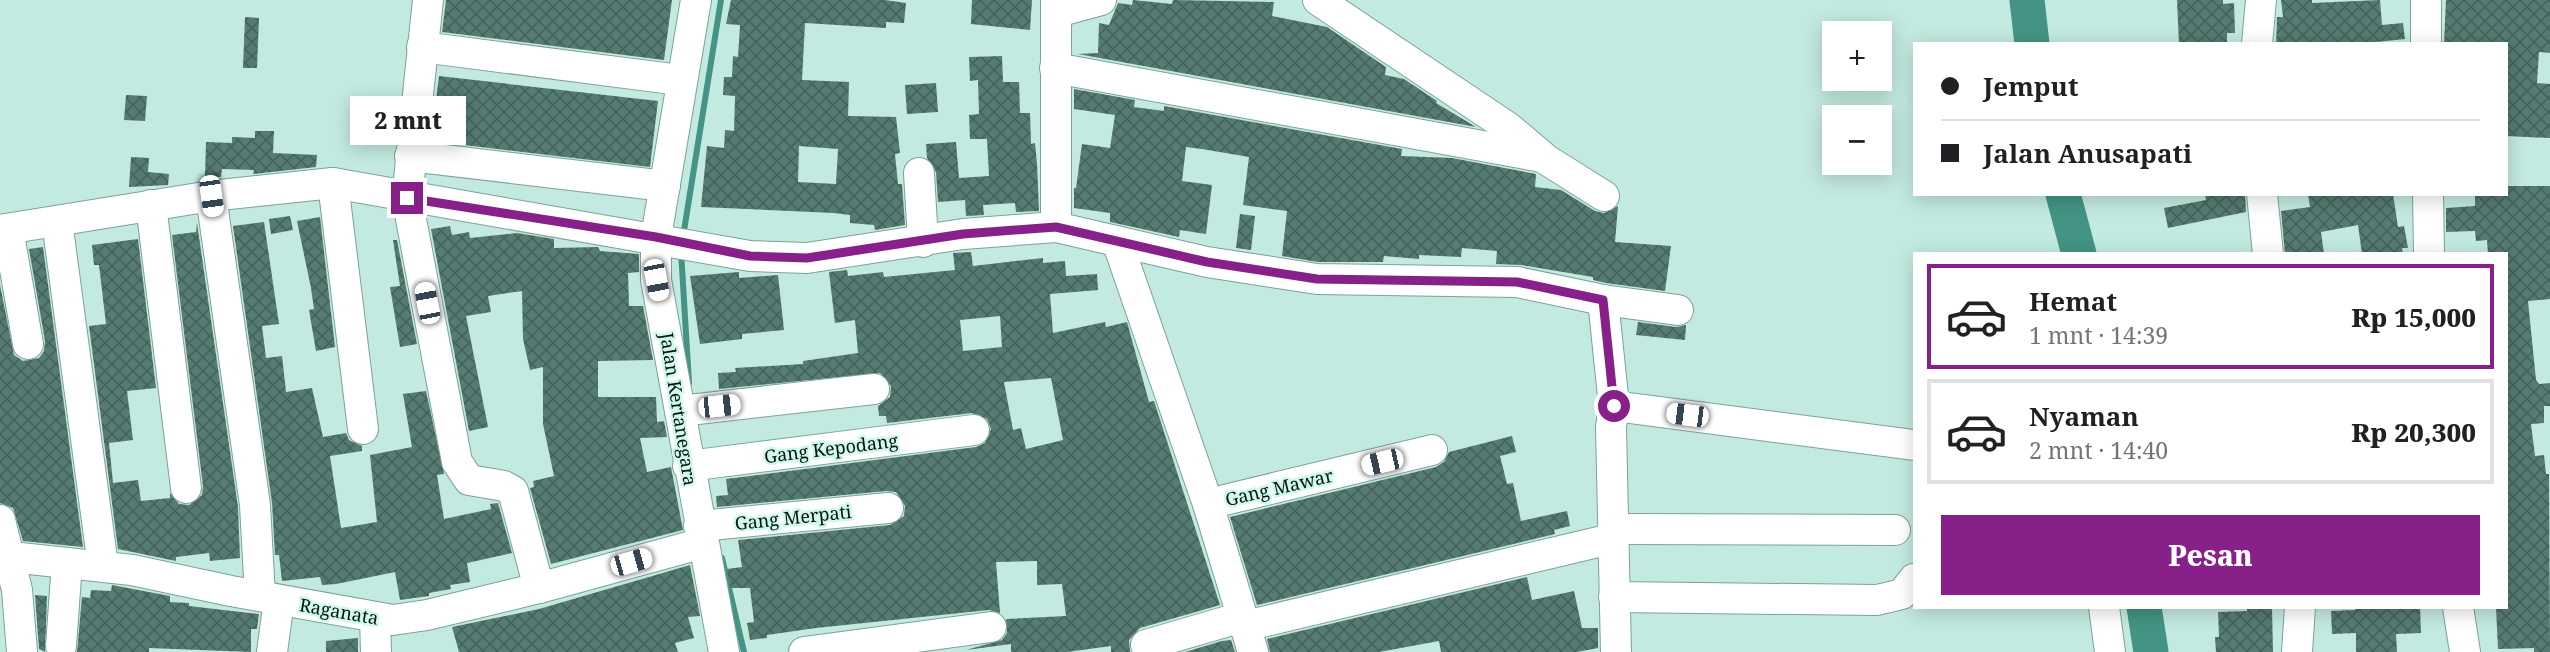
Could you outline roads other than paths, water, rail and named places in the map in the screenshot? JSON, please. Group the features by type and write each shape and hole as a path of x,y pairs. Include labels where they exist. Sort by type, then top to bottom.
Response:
{"street":[{"path":"428,0 407,198 457,462 468,480 504,486 513,491 539,588"},
{"name":"Jalan Kertanegara","path":"696,0 680,80 665,186 656,280 686,410 709,529 724,652"},
{"path":"1056,227 1057,6 1101,0"},
{"path":"1318,0 1509,128 1542,156 1604,196"},
{"path":"2257,42 2261,0"},
{"path":"2426,0 2426,42"},
{"path":"422,47 680,80"},
{"path":"1055,68 1542,156"},
{"path":"410,156 665,186"},
{"path":"919,173 923,242"},
{"path":"333,183 363,429"},
{"path":"29,344 4,230 211,196 333,183 407,198 662,238 710,250 807,258 963,234 1056,227 1207,262 1317,279 1517,282 1603,300 1678,310"},
{"path":"211,196 269,598 272,652"},
{"path":"2262,196 2268,252"},
{"path":"2428,196 2429,252"},
{"path":"151,205 186,488"},
{"path":"57,221 103,566"},
{"path":"1117,241 1208,504 1247,632"},
{"path":"1603,300 1614,406 1611,427 1616,652"},
{"path":"686,410 874,389"},
{"path":"1614,406 1913,445"},
{"name":"Gang Kepodang","path":"696,464 974,430"},
{"name":"Gang Mawar","path":"1208,504 1432,450"},
{"name":"Gang Merpati","path":"709,529 888,508"},
{"path":"0,520 11,557 22,652"},
{"name":"Raganata","path":"11,557 103,566 393,620 426,615 539,588 709,529"},
{"path":"1146,645 1247,632 1615,533 1895,530"},
{"path":"61,646 67,563"},
{"path":"1614,597 1877,600 1902,594 1913,580"},
{"path":"2104,609 2110,652"},
{"path":"2297,652 2300,609"},
{"path":"2458,609 2465,652"},
{"path":"375,618 376,652"},
{"path":"804,652 991,627"}],"waterway":[{"path":"683,237 721,0"},
{"path":"2027,0 2032,42"},
{"path":"2064,196 2078,252"},
{"path":"681,251 689,383"},
{"path":"722,558 744,652"},
{"path":"2144,609 2151,652"}]}
